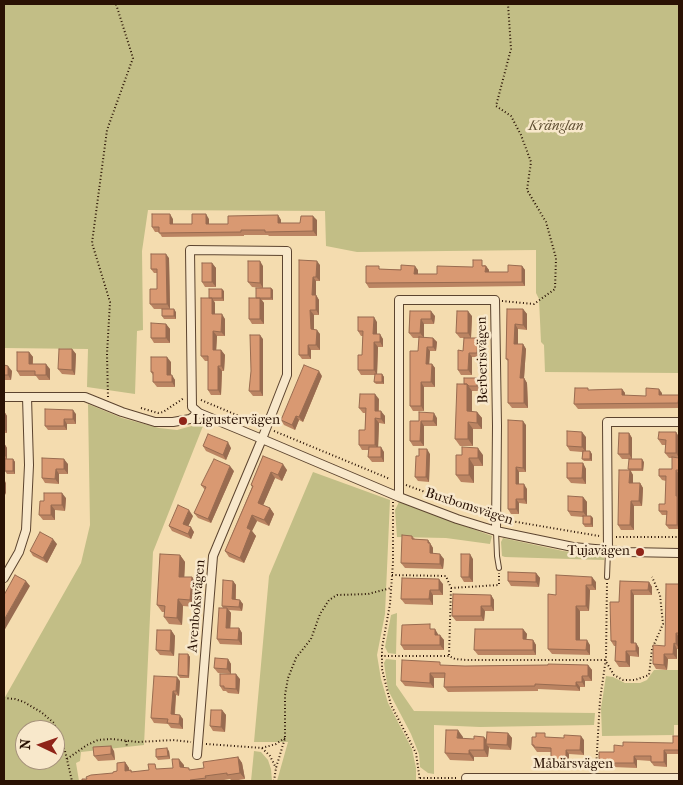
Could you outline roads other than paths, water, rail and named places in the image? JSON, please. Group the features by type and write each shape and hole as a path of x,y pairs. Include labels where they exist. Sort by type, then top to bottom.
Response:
{"street":[{"path":"190,250 287,251 287,375 262,439 199,414 192,406 190,250"},
{"name":"Berberisvägen","path":"396,496 399,482 399,300 495,300 496,531"},
{"path":"4,397 85,398 155,422 183,421 199,414"},
{"path":"4,578 19,552 26,530 29,465 27,397"},
{"path":"608,551 607,422 679,422"},
{"name":"Buxbomsvägen","path":"262,439 457,520 496,531 543,542 608,551 679,553"},
{"name":"Avenboksvägen","path":"197,755 213,556 262,439"},
{"name":"Måbärsvägen","path":"466,778 595,780 679,778"}],"lane":[{"path":"496,531 497,556 500,568"},
{"path":"607,577 608,551"}],"place":[{"name":"Ligustervägen","path":"183,421"},
{"name":"Tujavägen","path":"640,552"}],"park label":[{"name":"Kränglan","path":"556,127"}]}
